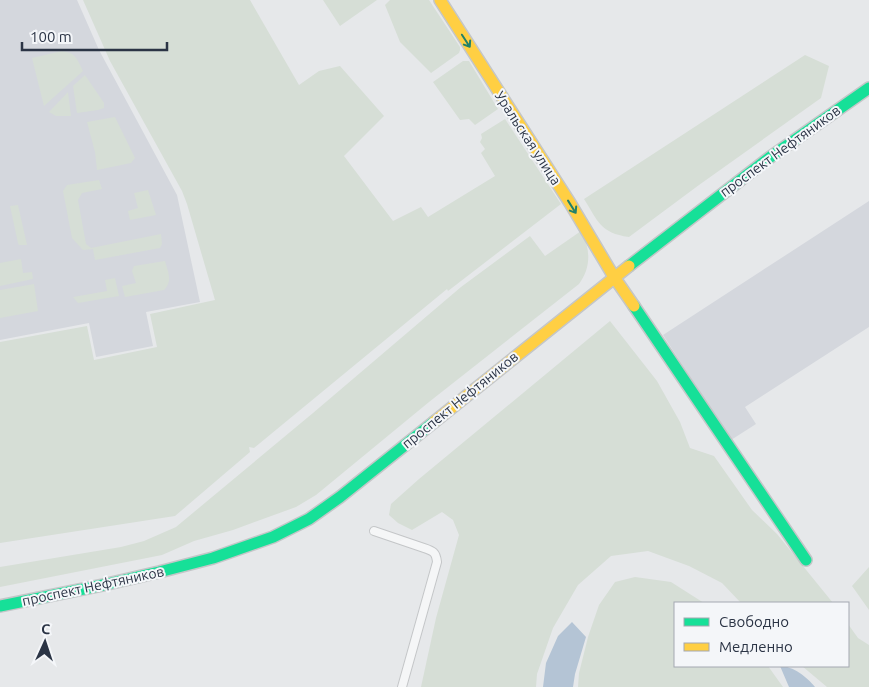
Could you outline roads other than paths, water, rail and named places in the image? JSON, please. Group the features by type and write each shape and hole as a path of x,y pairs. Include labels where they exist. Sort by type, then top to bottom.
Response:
{"main road":[{"name":"Уральская улица","path":"440,0 570,203 614,277 806,560"},
{"name":"проспект Нефтяников","path":"0,606 103,585 204,560 273,537 309,519 340,497 614,277 769,158 869,88"}],"street":[{"path":"374,531 432,551 436,556 437,562 402,687"}],"water":[{"path":"572,622 586,637 573,687 543,687 546,663 558,636"},
{"path":"780,667 788,667 799,673 815,687 789,687"}]}
